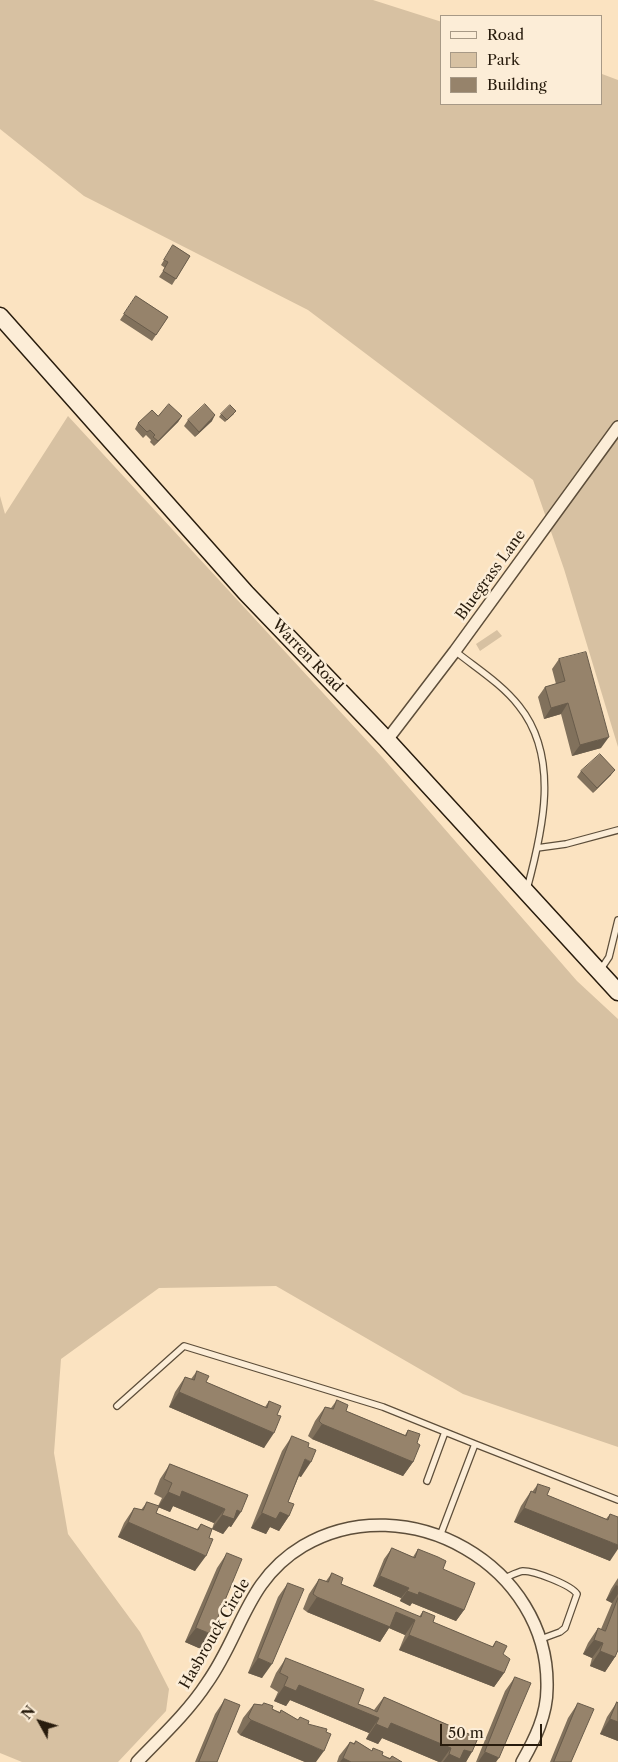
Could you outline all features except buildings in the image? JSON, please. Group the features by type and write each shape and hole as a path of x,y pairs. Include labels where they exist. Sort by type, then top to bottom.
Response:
{"street":[{"name":"Warren Road","path":"0,316 240,585 387,740 618,992"},
{"name":"Bluegrass Lane","path":"387,740 455,651 618,427"},
{"name":"Hasbrouck Circle","path":"137,1762 195,1701 225,1652 257,1589 292,1553 331,1534 360,1527 404,1526 440,1536 482,1558 504,1578 524,1602 541,1639 547,1688 538,1733 522,1762"}],"lane":[{"path":"455,651 501,687 518,705 533,726 542,750 544,795 537,848 526,893"},
{"path":"537,848 566,844 618,830"},
{"path":"609,957 618,920"},
{"path":"598,972 609,957 618,951"},
{"path":"117,1406 184,1346 383,1407 618,1500"},
{"path":"427,1481 445,1432"},
{"path":"440,1536 474,1444"},
{"path":"504,1578 521,1571 531,1572 572,1588 577,1594 565,1628 560,1632 541,1639"}],"green space":[{"path":"0,0 373,0 440,21 440,105 603,105 603,74 618,80 618,747 564,569 533,480 308,310 84,196 0,129"},
{"path":"68,416 382,757 577,981 618,1019 618,1447 463,1394 276,1286 159,1288 61,1359 54,1453 68,1534 140,1632 169,1689 166,1711 118,1762 22,1762 0,1753 0,496 5,514"},
{"path":"497,630 502,636 480,651 476,644"}]}
